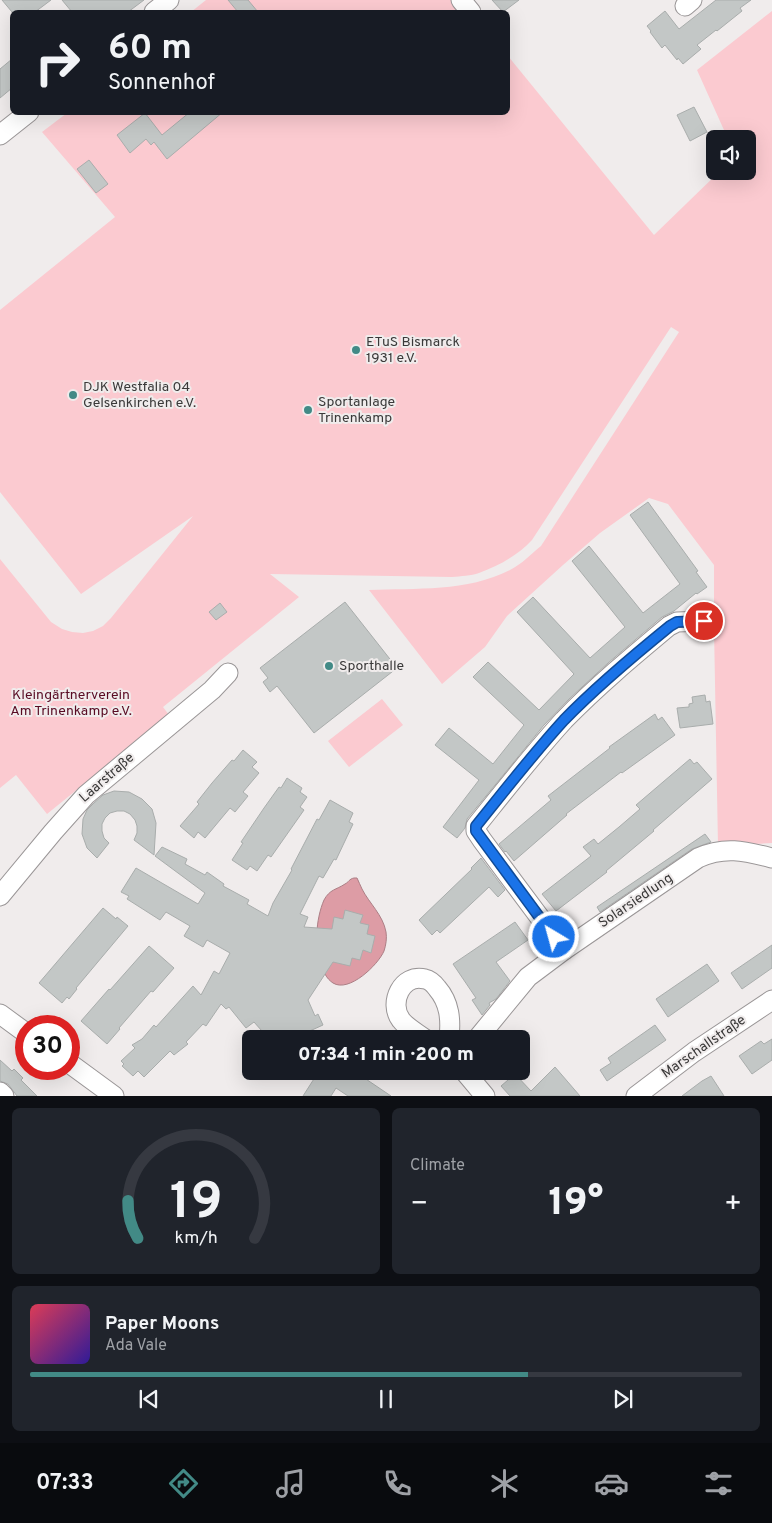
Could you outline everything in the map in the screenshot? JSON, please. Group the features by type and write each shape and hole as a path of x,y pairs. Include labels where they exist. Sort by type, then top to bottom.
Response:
{"street":[{"path":"156,10 169,0"},
{"path":"461,0 469,10"},
{"path":"0,135 25,115"},
{"path":"564,950 482,840 476,831 476,826 545,741 617,670 677,622 704,621"},
{"name":"Laarstraße","path":"0,896 86,795 212,690 228,673"},
{"name":"Solarsiedlung","path":"484,1030 528,977 698,858 711,852 732,850 772,858"},
{"path":"414,1030 402,1021 395,1010 397,995 402,987 416,978 432,982 443,996 448,1005 449,1030"},
{"name":"Marschallstraße","path":"636,1096 694,1052 772,1000"},
{"path":"0,1014 15,1025"},
{"path":"80,1072 114,1096"},
{"path":"472,1080 486,1096"},
{"path":"0,1092 4,1096"}],"green space":[{"path":"206,0 461,0 470,10 194,10"},
{"name":"Sportanlage Trinenkamp","path":"772,11 772,843 718,846 714,629 725,621 714,606 714,565 668,504 649,498 600,533 507,616 485,647 442,684 369,590 441,588 476,582 494,577 514,568 541,546 679,332 671,327 532,540 514,555 494,567 479,573 452,577 270,574 299,597 163,707 169,715 47,814 16,775 0,788 0,559 51,622 62,629 72,632 83,633 93,631 103,626 111,618 193,516 81,594 0,492 0,310 115,217 42,132 64,115 510,115 510,58 654,235 711,180 756,180 756,130 724,130 697,70"},
{"path":"382,699 403,725 349,767 328,741"}],"shaded area":[{"path":"354,878 357,878 382,920 386,932 386,941 381,957 369,970 355,981 340,985 333,983 323,971 317,942 319,916 326,896"}],"building":[{"path":"2,0 51,0 38,10 10,10"},
{"path":"62,0 144,0 131,10 70,10"},
{"path":"228,0 248,0 256,10 236,10"},
{"path":"492,0 519,0 506,10 501,10"},
{"path":"716,0 751,0 740,8 742,11 697,45 701,49 683,64 678,58 677,60 665,45 662,48 647,26 665,11 679,29"},
{"path":"10,61 10,90 0,98 0,69"},
{"path":"694,107 706,133 690,141 677,115"},
{"path":"142,115 147,115 162,135 186,115 219,115 167,159 154,142 151,145 146,139 130,153 117,135"},
{"path":"89,160 108,184 96,193 77,169"},
{"path":"648,502 698,571 696,572 707,587 696,593 674,611 662,617 569,699 544,725 467,819 465,828 457,838 443,827 479,780 435,745 449,728 493,764 524,725 473,677 488,662 539,710 574,674 517,612 533,597 590,658 625,627 572,561 589,546 643,613 680,584 630,515"},
{"name":"Sporthalle","path":"345,602 397,668 314,733 277,686 270,692 263,682 268,678 260,668"},
{"path":"220,603 227,612 216,620 209,612"},
{"path":"705,695 706,702 710,701 713,724 680,728 677,708 689,707 689,704 693,703 692,697"},
{"path":"655,714 658,720 662,717 675,735 621,772 566,814 514,861 505,852 499,844 551,800 548,796 609,747"},
{"path":"243,750 257,762 252,767 259,773 243,792 248,796 235,812 230,808 205,838 198,832 194,838 180,826 199,804 197,802 212,783"},
{"path":"690,759 694,764 697,762 712,779 607,872 556,911 542,894 591,856 583,847 594,839 598,844 619,827 640,809 636,805"},
{"path":"287,778 302,788 300,792 307,797 300,807 304,810 271,857 268,855 257,871 250,866 247,870 232,860 243,843 241,842"},
{"path":"114,791 129,792 142,799 152,809 156,823 154,855 134,840 137,833 135,820 124,811 110,813 105,818 102,824 102,831 104,838 109,843 97,858 87,848 82,834 83,819 87,810 103,795"},
{"path":"330,800 353,813 349,822 353,824 336,860 334,859 323,878 319,876 300,914 308,917 304,927 332,929 334,917 343,919 345,910 363,915 360,923 369,925 367,934 375,936 371,953 363,950 360,960 352,958 350,966 333,962 308,1000 315,1016 318,1014 323,1025 312,1030 261,1030 254,1022 246,1028 229,1007 226,1009 221,1004 206,1026 203,1024 186,1042 188,1044 174,1055 170,1051 144,1077 138,1071 133,1076 122,1066 124,1064 121,1061 135,1048 132,1045 142,1039 154,1025 156,1027 193,986 201,995 214,971 219,974 230,953 207,940 203,947 184,936 190,926 166,912 160,920 127,899 129,896 121,892 136,868 198,904 205,893 155,856 162,847 187,859 185,864 205,875 207,872 224,884 223,886 249,900 247,904 268,916 317,819 319,820"},
{"path":"705,834 711,842 692,849 600,912 597,907"},
{"path":"481,858 505,890 498,897 489,887 440,933 437,930 432,935 419,920"},
{"path":"103,908 128,926 69,999 67,997 62,1003 39,983"},
{"path":"515,922 528,940 496,962 510,981 496,999 489,1003 490,1005 482,1015 472,1000 476,998 453,964"},
{"path":"772,945 772,968 742,989 731,973"},
{"path":"149,946 174,968 153,992 151,991 107,1044 81,1021"},
{"path":"707,964 719,981 668,1017 656,999"},
{"path":"655,1025 666,1040 607,1081 600,1070 611,1063 608,1058"},
{"path":"772,1039 772,1060 752,1074 739,1056 761,1041 764,1044"},
{"path":"0,1060 12,1071 15,1070 15,1080 21,1080 37,1096 17,1096 8,1084 0,1081"},
{"path":"555,1067 580,1096 510,1096 501,1086 508,1080 521,1080 531,1091"},
{"path":"711,1076 724,1096 682,1096 702,1081"},
{"path":"313,1080 367,1080 391,1096 348,1096 336,1088 331,1096 303,1096"}],"place":[{"name":"ETuS Bismarck 1931 e.V.","path":"356,350"},
{"name":"DJK Westfalia 04 Gelsenkirchen e.V.","path":"73,395"},
{"name":"Sportanlage Trinenkamp","path":"308,410"},
{"name":"Sporthalle","path":"329,666"}],"route":[{"path":"554,937 476,831 476,826 545,741 617,670 677,622 704,621"}],"park label":[{"name":"Kleingärtnerverein Am Trinenkamp e.V.","path":"71,704"}]}
